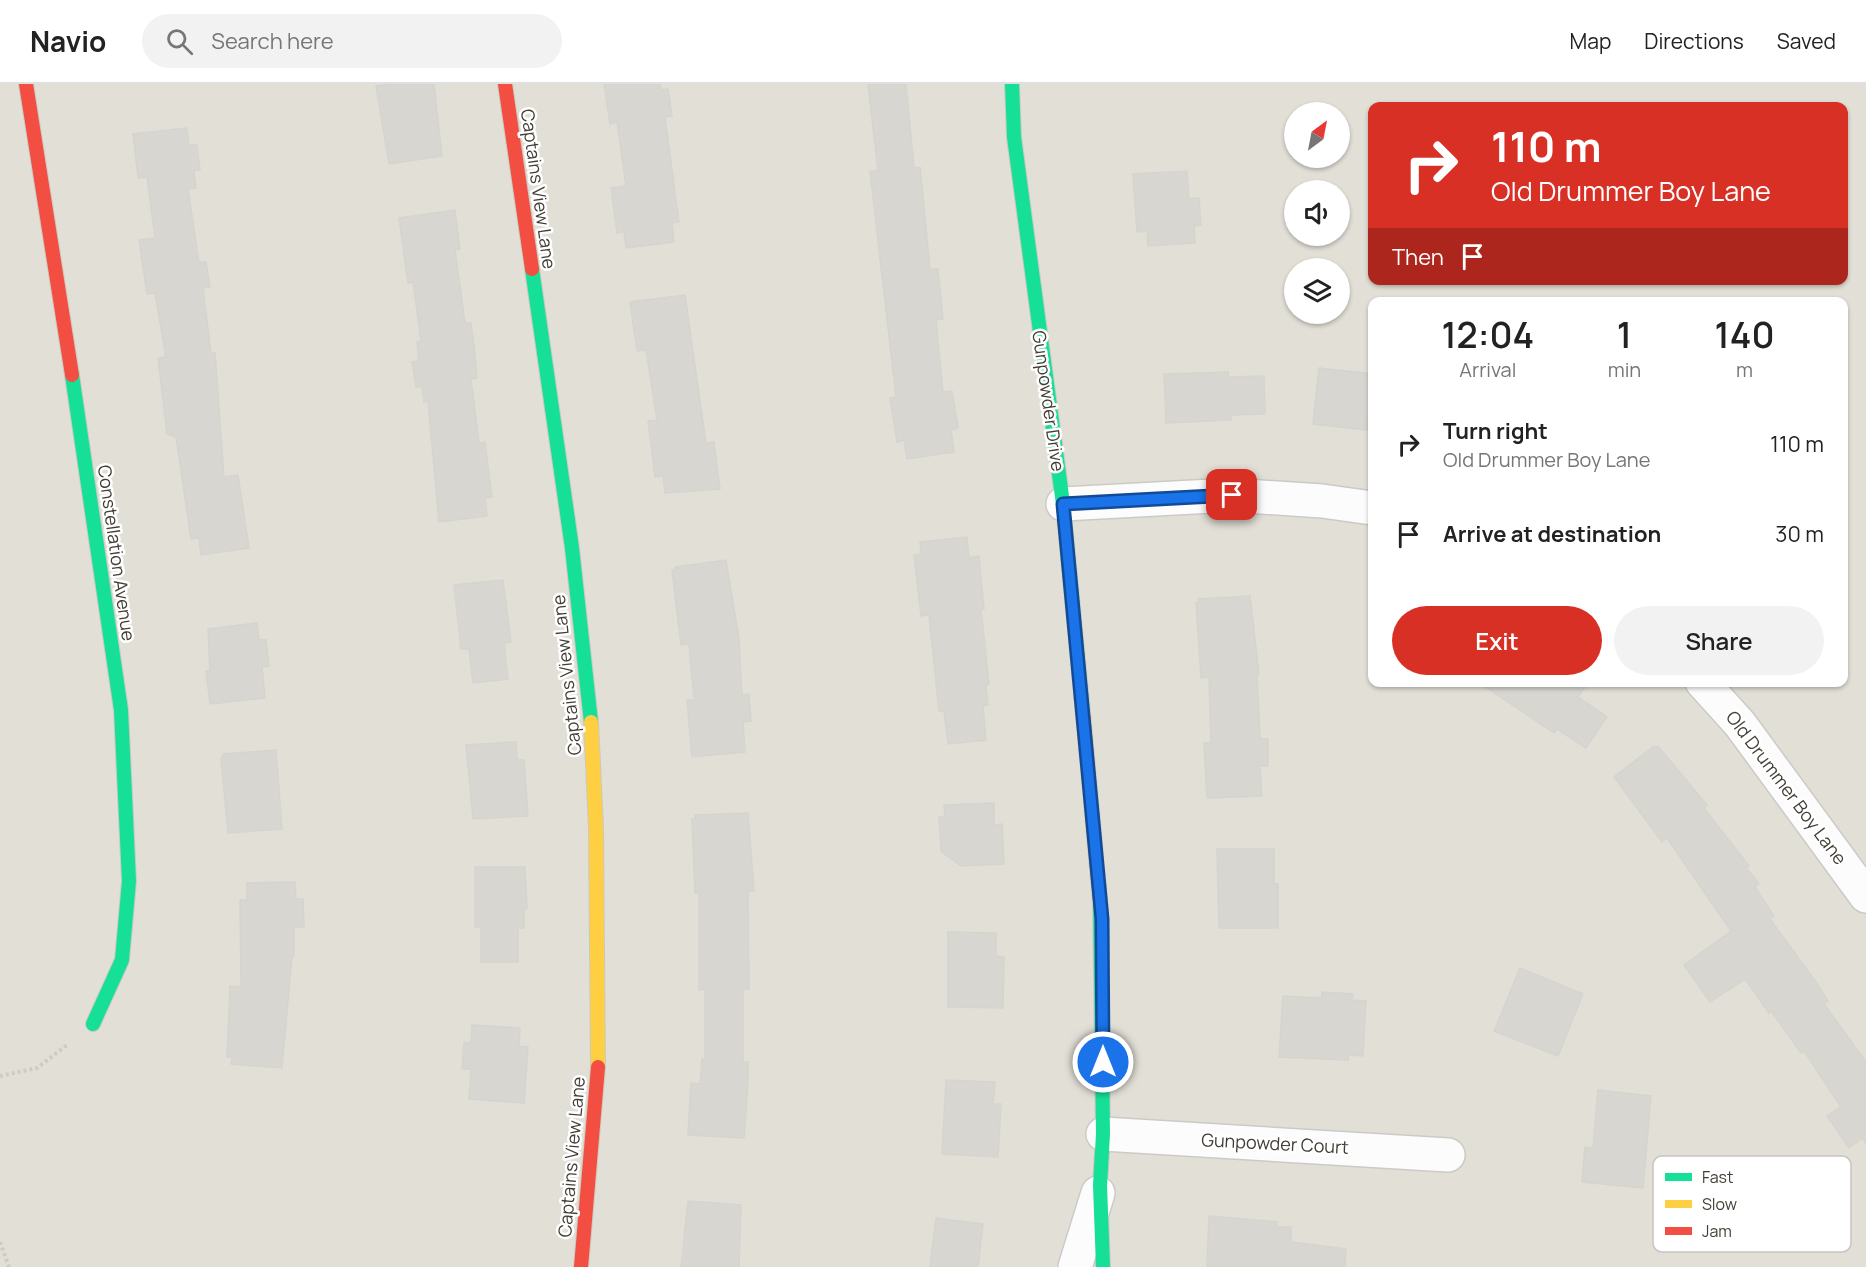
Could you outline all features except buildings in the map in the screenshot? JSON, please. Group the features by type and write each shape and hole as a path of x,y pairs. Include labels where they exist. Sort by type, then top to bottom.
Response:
{"street":[{"name":"Constellation Avenue","path":"26,84 74,385 121,710 129,881 122,960 93,1024"},
{"name":"Captains View Lane","path":"505,84 572,548 592,734 596,828 598,1065 581,1267"},
{"name":"Gunpowder Drive","path":"1012,84 1014,137 1063,504 1102,919 1103,1134 1100,1185 1103,1267"},
{"path":"1063,504 1232,495 1322,501 1368,507"},
{"name":"Old Drummer Boy Lane","path":"1707,687 1740,724 1866,896"},
{"name":"Gunpowder Court","path":"1103,1134 1448,1155"},
{"name":"Gunpowder Drive","path":"1075,1267 1100,1185"}],"path":[{"path":"0,1076 37,1068 93,1024"},
{"path":"0,1242 9,1267"}],"shaded area":[{"path":"0,84 1866,84 1866,1267 0,1267"}],"traffic: fast":[{"path":"1012,84 1014,137 1063,504 1083,713"},
{"path":"532,269 572,548 591,722"},
{"path":"72,375 121,710 129,881 122,960 93,1024"},
{"path":"1100,901 1103,1134 1100,1185 1103,1267"}],"traffic: slow":[{"path":"591,722 596,828 598,1067"}],"traffic: jam":[{"path":"26,84 72,375"},
{"path":"505,84 532,269"},
{"path":"1083,713 1100,901"},
{"path":"581,1267 598,1067"}],"route":[{"path":"1103,1062 1102,919 1063,504 1232,495"}]}
